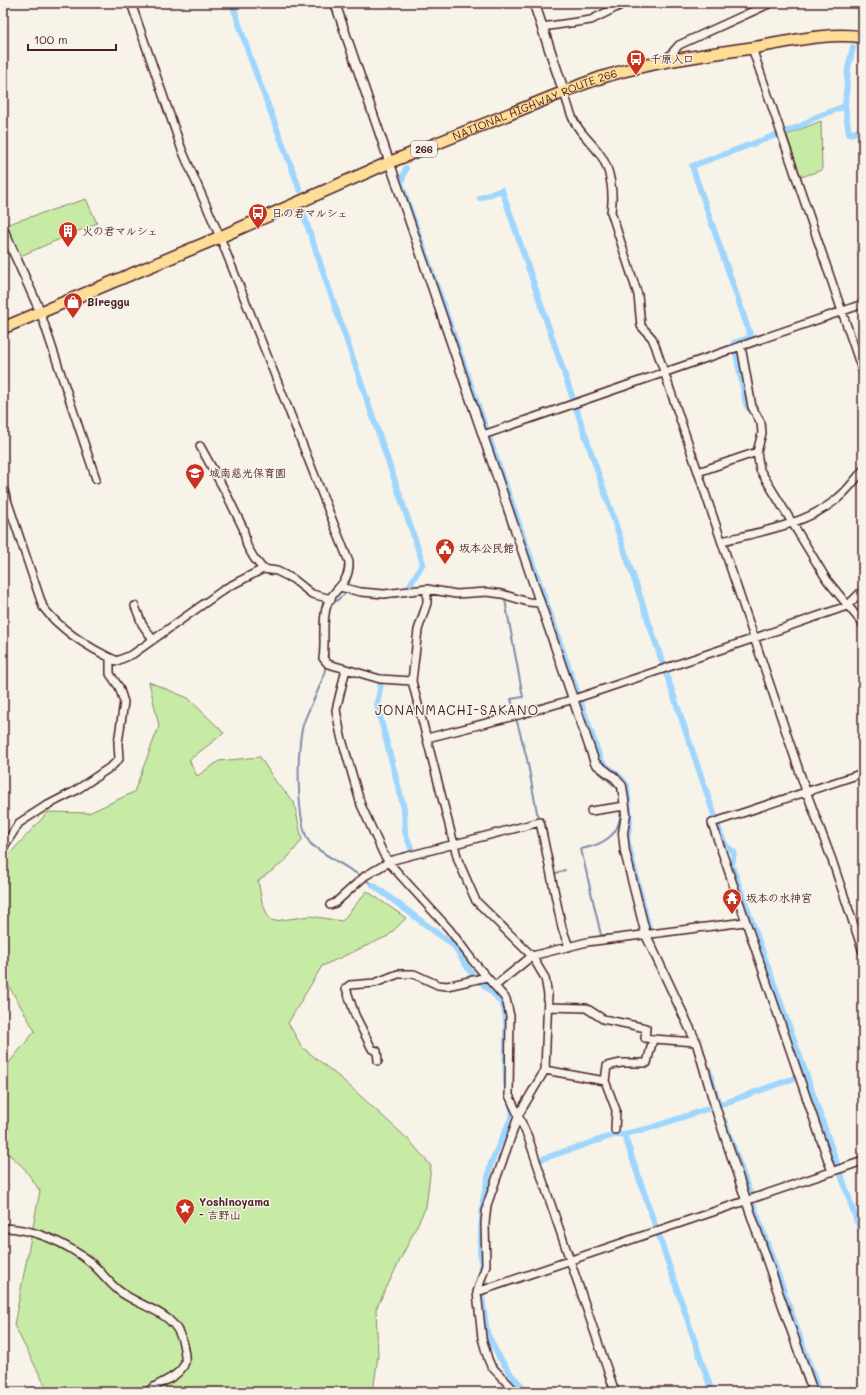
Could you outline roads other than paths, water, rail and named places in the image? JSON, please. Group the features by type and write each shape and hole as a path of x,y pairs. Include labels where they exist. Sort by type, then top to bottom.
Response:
{"highway":[{"name":"NATIONAL HIGHWAY ROUTE 266","path":"3,328 40,311 220,237 388,163 588,81 664,62 835,36 862,37"}],"main road":[{"path":"534,3 564,92"}],"street":[{"path":"131,3 182,150 220,237 349,562 347,573 340,587 327,604 323,634 323,658 328,664 380,679 412,681"},
{"path":"334,3 574,698 595,763 616,778 622,786 626,814 623,833 625,852 646,935 696,1042 746,1200 813,1392"},
{"path":"542,27 591,20 625,3"},
{"path":"664,62 679,45 771,3"},
{"path":"752,48 863,373"},
{"path":"564,92 574,122 600,153 606,165 613,200 611,212 638,295 639,320 641,326 652,338 806,791 832,860 863,952"},
{"path":"3,228 40,311 96,479"},
{"path":"483,435 863,304"},
{"path":"741,346 752,407 760,422 762,433 757,452 760,470 825,578 863,624"},
{"path":"200,446 243,528 247,546 263,569 277,572 292,579 312,594 331,599"},
{"path":"698,472 757,452"},
{"path":"722,541 776,529 821,509 838,498 863,470"},
{"path":"3,488 43,607 52,618 84,644 117,661 124,659 153,640 226,588 263,569"},
{"path":"340,587 361,592 384,594 427,589 456,594 487,592 502,594 528,602 540,603"},
{"path":"427,589 427,603 418,630 412,681 458,860 476,901 532,956 545,978 548,1006 545,1070 519,1114 487,1205 485,1223 486,1265 477,1292 482,1338 488,1359 491,1366 516,1392"},
{"path":"427,738 522,714 755,638 847,606 863,590"},
{"path":"135,606 142,624 153,640"},
{"path":"3,848 19,823 44,807 74,791 112,766 119,759 118,743 124,702 119,687 110,674 110,658"},
{"path":"346,669 336,710 341,736 361,805 383,853 449,929 506,999 510,1016 509,1096 519,1114 615,1392"},
{"path":"832,1172 712,823 863,773"},
{"path":"591,811 625,806"},
{"path":"330,905 335,903 366,876 389,861 540,822 562,928 569,947"},
{"path":"495,986 532,956 587,942 745,922"},
{"path":"378,1061 377,1052 372,1049 353,1009 346,988 350,985 375,983 398,974 414,974 438,985 447,986 487,977"},
{"path":"548,1006 586,1008 603,1019 646,1028 645,1038 696,1042"},
{"path":"615,1130 616,1110 605,1081 607,1066 621,1063 647,1063 652,1039"},
{"path":"545,1070 605,1081"},
{"path":"477,1292 863,1161"},
{"path":"3,1228 15,1228 43,1236 72,1250 90,1262 117,1289 131,1299 168,1318 176,1326 181,1336 185,1362 181,1369 147,1392"}],"waterway":[{"path":"232,3 251,60 300,190"},
{"path":"853,47 848,68 845,106 849,134 863,130"},
{"path":"748,408 734,343 751,337 692,166 801,126 814,118 845,106"},
{"path":"406,168 401,183 601,761 622,779 627,786 630,822 627,839 651,937"},
{"path":"480,198 502,190 721,835 726,846 734,852 732,866 806,1074"},
{"path":"303,213 423,563 410,585"},
{"path":"348,587 353,566 352,563"},
{"path":"327,629 329,607 347,592"},
{"path":"505,600 523,697 511,699 515,714"},
{"path":"327,645 328,659"},
{"path":"326,665 320,687 301,732 299,783 302,819 305,833 313,846 361,876"},
{"path":"381,683 377,705 404,809 405,832 411,848"},
{"path":"516,718 527,759 538,818"},
{"path":"593,767 618,789 621,812 616,830 611,836 603,842 581,849 601,935 619,935"},
{"path":"546,868 549,876"},
{"path":"553,874 565,870"},
{"path":"364,879 373,885"},
{"path":"373,885 452,944 470,971 499,999 505,1011 506,1020 505,1069 507,1089"},
{"path":"709,1070 718,1102"},
{"path":"719,1105 806,1074 838,1167"},
{"path":"510,1102 513,1114 491,1163 483,1201 480,1250 484,1284 482,1298 487,1333 499,1357 513,1377 528,1392"},
{"path":"656,1228 624,1134 647,1129 710,1108"},
{"path":"724,1120 750,1194"},
{"path":"539,1160 614,1135 624,1134"},
{"path":"840,1172 863,1239"},
{"path":"754,1206 819,1392"},
{"path":"658,1233 712,1392"}],"place":[{"name":"千原入口","path":"636,76"},
{"name":"日の君マルシェ","path":"258,230"},
{"name":"火の君マルシェ","path":"68,248"},
{"name":"Bireggu","path":"73,319"},
{"name":"城南慈光保育園","path":"195,490"},
{"name":"坂本公民館","path":"445,565"},
{"name":"坂本の水神宮","path":"732,915"},
{"name":"Yoshinoyama - 吉野山","path":"185,1225"}],"district":[{"name":"JONANMACHI-SAKANO","path":"457,710"}]}
